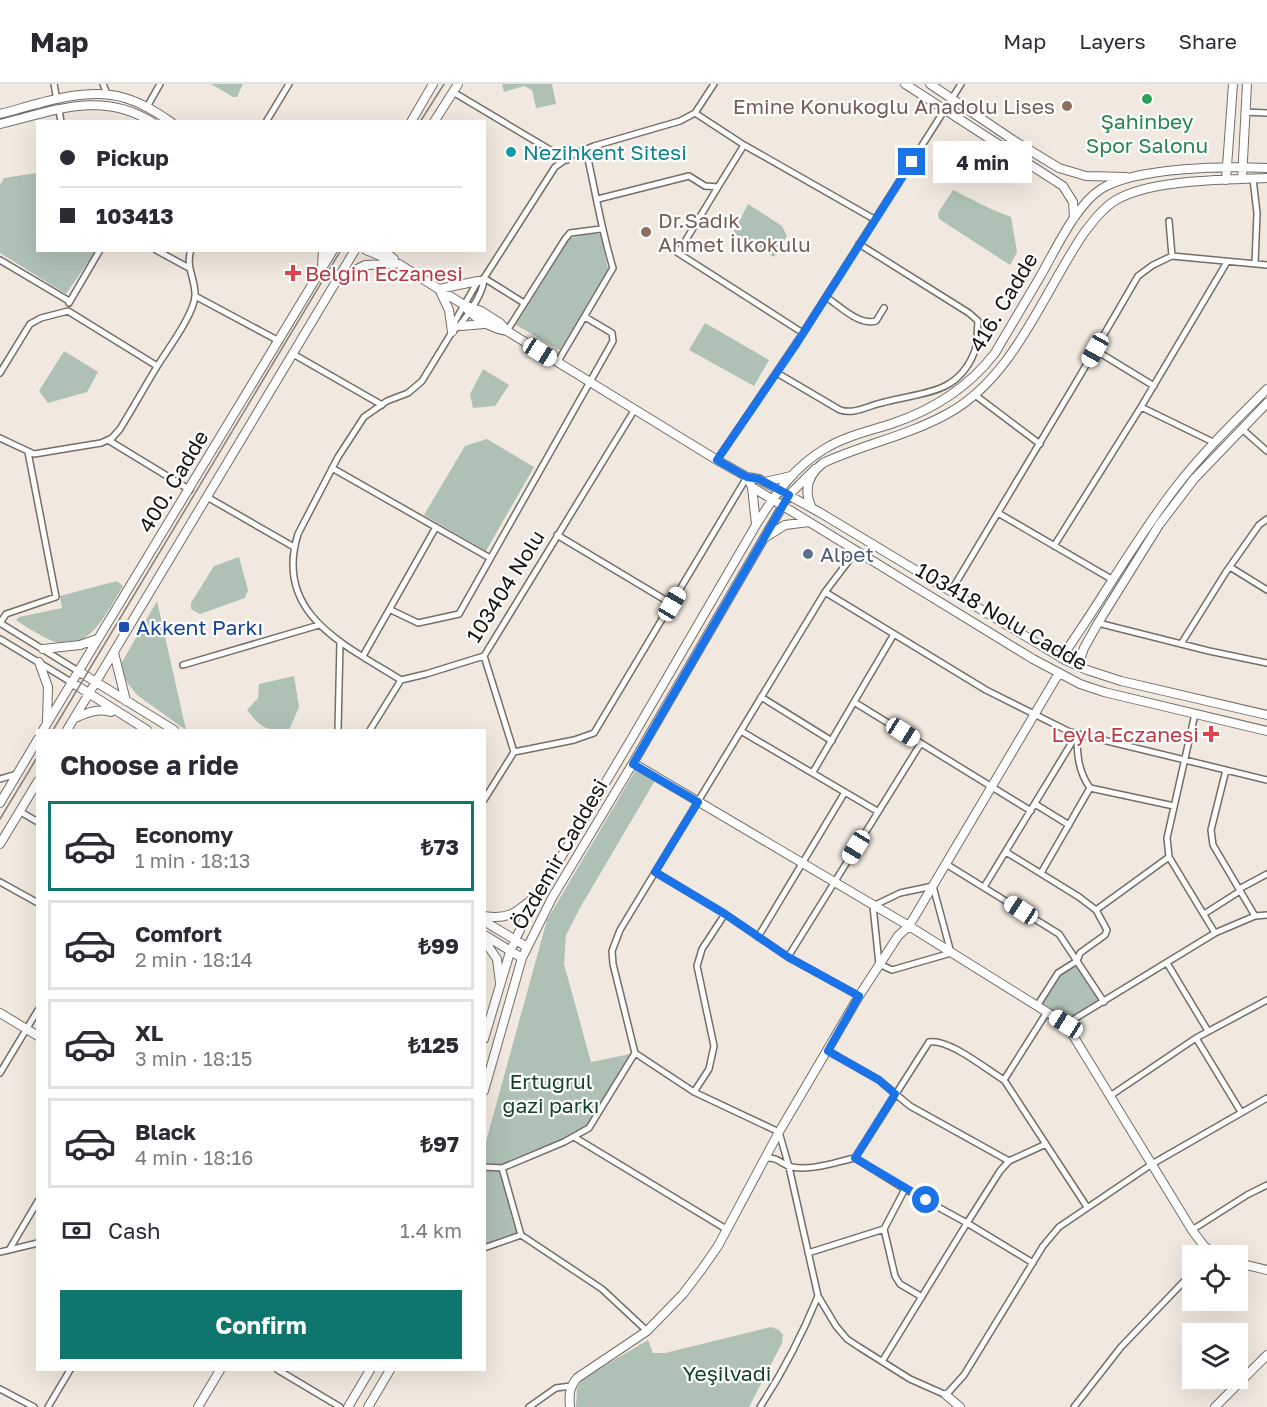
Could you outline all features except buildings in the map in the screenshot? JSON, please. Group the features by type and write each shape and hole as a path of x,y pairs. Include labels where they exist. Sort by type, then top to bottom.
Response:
{"main road":[{"path":"412,120 433,84"},
{"path":"435,120 458,84"},
{"path":"905,84 1063,186 1073,202 1074,220"},
{"name":"416. Cadde","path":"930,84 1059,168 1086,176 1127,178"},
{"path":"1226,180 1233,84"},
{"path":"1242,179 1246,84"},
{"path":"0,114 88,93 125,98 147,107 168,120"},
{"path":"0,124 89,104 122,107 140,118"},
{"path":"1230,122 1244,123"},
{"name":"416. Cadde","path":"772,499 805,462 835,443 929,409 955,393 982,371 1074,220 1101,189 1138,175 1226,166 1267,168"},
{"name":"Özdemir Caddesi","path":"486,1084 522,958 552,898 633,764 789,495 815,469 833,459 912,432 958,408 975,395 1008,358 1084,232 1094,219 1114,201 1134,191 1208,180 1267,178"},
{"path":"322,270 323,252"},
{"name":"400. Cadde","path":"45,727 332,252"},
{"name":"400. Cadde","path":"68,729 354,252"},
{"path":"371,252 399,264 468,308 500,323 507,331"},
{"path":"386,252 399,264"},
{"path":"336,280 365,265 399,264"},
{"path":"439,289 481,279"},
{"path":"439,289 448,310 452,332"},
{"path":"468,308 486,324"},
{"path":"461,326 486,324 507,331 717,460 747,477 780,489 1061,658 1121,681 1267,715"},
{"path":"1061,658 1179,483 1267,389"},
{"path":"1078,666 1084,648 1098,623 1159,525 1194,479 1267,403"},
{"path":"812,508 807,486 815,469"},
{"path":"765,482 791,476"},
{"path":"747,477 752,487 756,525"},
{"name":"103418 Nolu Cadde","path":"752,487 1080,684 1104,692 1267,731"},
{"name":"Özdemir Caddesi","path":"486,1032 510,952 538,894 772,499"},
{"path":"757,548 778,528 791,523 810,522"},
{"path":"43,649 80,645 97,639"},
{"path":"114,652 126,701"},
{"path":"39,662 48,687 45,727"},
{"path":"78,670 172,729"},
{"path":"570,1407 571,1386 585,1371 647,1331 683,1294 702,1269 726,1230 778,1132 859,996 898,936 909,926 1059,673"},
{"path":"71,682 145,729"},
{"path":"75,718 99,710 119,714"},
{"path":"0,803 36,742"},
{"path":"633,764 909,926 1066,1024 1203,1245"},
{"path":"0,844 36,784"},
{"path":"486,916 506,917 520,910 538,894"},
{"path":"486,922 527,947"},
{"path":"486,939 522,958"},
{"path":"486,941 497,959 500,986"},
{"path":"0,1013 36,1035"},
{"path":"1248,1266 1266,1270"},
{"path":"1215,1407 1267,1355"},
{"path":"198,1407 219,1371"},
{"path":"348,1407 369,1371"},
{"path":"368,1407 389,1371"},
{"path":"946,1395 960,1407"}],"street":[{"path":"54,84 57,100"},
{"path":"103,84 106,94"},
{"path":"147,107 160,84"},
{"path":"267,120 289,84"},
{"path":"452,332 461,326 481,279 555,167 572,155 680,121 695,113 714,84"},
{"path":"717,460 803,333 961,84"},
{"path":"453,92 567,160"},
{"path":"59,110 61,120"},
{"path":"1244,112 1267,113"},
{"path":"695,113 744,145 874,219"},
{"path":"744,145 678,254 803,333"},
{"path":"557,363 613,268 602,230 598,199 586,150"},
{"path":"598,199 689,176 705,186 718,187"},
{"path":"1253,179 1257,213 1255,264"},
{"path":"1169,221 1172,256"},
{"path":"507,331 570,233 602,230"},
{"path":"777,373 849,413 883,402 937,391 954,382 965,370 975,352 978,321 969,313 859,244"},
{"path":"68,311 69,301 99,252"},
{"path":"160,252 189,268"},
{"path":"0,438 34,454 101,443 120,429 183,326 195,296 189,268 190,252"},
{"path":"951,591 1138,276 1153,265 1172,256 1267,266"},
{"path":"0,260 69,301"},
{"path":"1054,546 1141,408 1227,262"},
{"path":"481,279 524,303"},
{"path":"195,296 279,341"},
{"path":"826,297 860,320 869,323 876,321 884,308"},
{"path":"371,729 401,680 318,626 305,609 296,590 292,568 294,547 298,534 332,468 364,417 382,405 408,393 422,381 468,308"},
{"path":"0,373 30,324 41,318 68,311 157,366"},
{"path":"391,610 418,623 459,614 613,341 612,333 585,317"},
{"path":"1095,350 1154,386"},
{"path":"293,354 382,405"},
{"path":"975,395 1040,444"},
{"path":"1141,408 1215,443"},
{"name":"103404 Nolu","path":"401,680 484,656 635,410"},
{"path":"1242,429 1267,451"},
{"path":"108,440 190,490"},
{"path":"28,452 56,597 6,614 0,623 78,670"},
{"path":"332,468 490,558"},
{"path":"486,797 514,752 574,740 594,733 747,477"},
{"path":"207,497 294,547"},
{"path":"998,513 1113,580"},
{"path":"1181,644 1230,567 1259,525 1267,519"},
{"path":"363,656 436,528"},
{"path":"557,535 672,604"},
{"path":"857,550 825,592 620,930 612,951 613,964 635,1053 694,1092 778,1132 789,1167 818,1296 836,1326 847,1339 910,1379 946,1395 964,1375 1033,1263 1059,1227 1152,1164 1267,1098"},
{"path":"1230,567 1267,590"},
{"path":"825,592 986,690 1077,734 1267,780"},
{"path":"1098,623 1267,663"},
{"path":"183,665 318,626"},
{"path":"813,772 894,634"},
{"path":"0,639 71,682"},
{"path":"338,729 340,642"},
{"path":"484,656 514,752"},
{"path":"761,697 832,741"},
{"path":"854,702 1031,811"},
{"path":"1195,714 1167,838 1168,857 1215,933"},
{"path":"741,731 877,811"},
{"path":"1077,734 1079,764 1090,788 1174,806"},
{"path":"984,887 1077,734"},
{"path":"788,957 921,743"},
{"path":"1226,770 1210,830 1211,838 1255,916"},
{"path":"0,779 17,774"},
{"path":"1041,873 1090,788"},
{"path":"758,938 845,792"},
{"path":"1035,804 1069,825"},
{"path":"20,811 36,821"},
{"path":"1006,852 1096,910 1107,930 1105,935 1080,953 1077,961 1058,973 1037,1006"},
{"path":"1096,910 1168,857"},
{"path":"946,864 1059,934 1104,1002"},
{"path":"655,872 725,914 788,957 859,996"},
{"path":"1204,914 1267,874"},
{"path":"0,882 36,902"},
{"path":"933,886 951,953 892,970 879,964 873,906 900,893 933,886"},
{"path":"694,1092 709,1069 714,1046 697,966 702,949 725,914"},
{"path":"1066,1024 1215,933 1255,916 1267,915"},
{"path":"1167,963 1208,1031"},
{"path":"1110,1096 1196,1038 1267,1000"},
{"path":"1004,1080 1047,1012"},
{"path":"0,1073 36,1013"},
{"path":"1196,1038 1240,1112"},
{"path":"855,1158 921,1051 929,1042 936,1040 952,1047 1004,1080 1087,1207"},
{"path":"828,1051 879,1080 910,1106 1009,1161"},
{"path":"486,1167 502,1168 574,1137 589,1128 635,1053"},
{"path":"574,1137 726,1230"},
{"path":"883,1360 999,1171 1009,1161 1046,1144"},
{"path":"765,1158 779,1159 789,1167 804,1168 855,1158 1033,1263"},
{"path":"502,1168 521,1235 602,1289 647,1331"},
{"path":"1192,1230 1267,1185"},
{"path":"905,1189 884,1229 895,1276 900,1284 922,1297"},
{"path":"9,1250 36,1204"},
{"path":"808,1253 884,1229"},
{"path":"486,1247 521,1235"},
{"path":"0,1252 36,1243"},
{"path":"1074,1407 1120,1347 1182,1283"},
{"path":"760,1407 780,1376 818,1296"},
{"path":"48,1407 69,1371"},
{"path":"280,1371 340,1407"},
{"path":"529,1407 556,1388 571,1386"},
{"path":"0,1389 34,1407"}],"green space":[{"path":"211,84 243,84 237,97 233,97"},
{"path":"502,84 552,84 556,104 536,108 532,90 524,86 504,92"},
{"path":"36,173 36,252 95,252 66,294 0,253 0,185 4,178"},
{"path":"953,190 1011,217 1017,252 1010,265 939,219 938,213"},
{"path":"748,204 782,226 787,236 774,257 733,233"},
{"path":"600,234 608,269 560,350 516,325 570,238"},
{"path":"705,323 769,360 754,386 689,350"},
{"path":"64,351 98,372 87,392 48,403 39,391"},
{"path":"483,369 509,385 495,406 473,408 470,394"},
{"path":"487,439 534,467 486,551 424,515 465,446"},
{"path":"239,557 248,590 245,598 200,614 191,609 191,603 214,566"},
{"path":"117,581 123,586 101,621 83,639 72,643 59,643 40,635 16,620 19,617 62,608 60,596"},
{"path":"157,601 186,729 137,695 126,681 121,664"},
{"path":"294,676 299,707 289,729 269,729 260,725 247,710 258,698 259,684"},
{"name":"Ertuğrul gazi parkı","path":"638,766 657,777 566,935 564,964 591,1062 635,1053 589,1128 502,1168 521,1235 486,1248 486,1141 547,920"},
{"path":"1077,961 1104,1002 1066,1024 1037,1006 1058,973"},
{"name":"Yeşilvadi","path":"771,1327 779,1330 783,1335 782,1343 749,1407 576,1407 577,1388 582,1379 648,1340 653,1353 665,1353"}],"tram line":[{"path":"421,120 444,84"},
{"path":"54,729 340,252"},
{"path":"0,819 36,759"}],"place":[{"name":"Şahinbey Spor Salonu","path":"1147,99"},
{"name":"Emine Konukoğlu Anadolu Lises","path":"1067,106"},
{"name":"Nezihkent Sitesi","path":"511,152"},
{"name":"Dr.Sadık Ahmet İlkokulu","path":"646,232"},
{"name":"Belgin Eczanesi","path":"293,273"},
{"name":"Alpet","path":"808,554"},
{"name":"Akkent Parkı","path":"124,627"},
{"name":"Leyla Eczanesi","path":"1211,734"}],"route":[{"path":"912,162 795,346 717,460 747,477 759,479 789,495 633,764 698,802 655,872 725,914 788,957 859,996 828,1051 879,1080 895,1094 855,1158 926,1200"}]}
